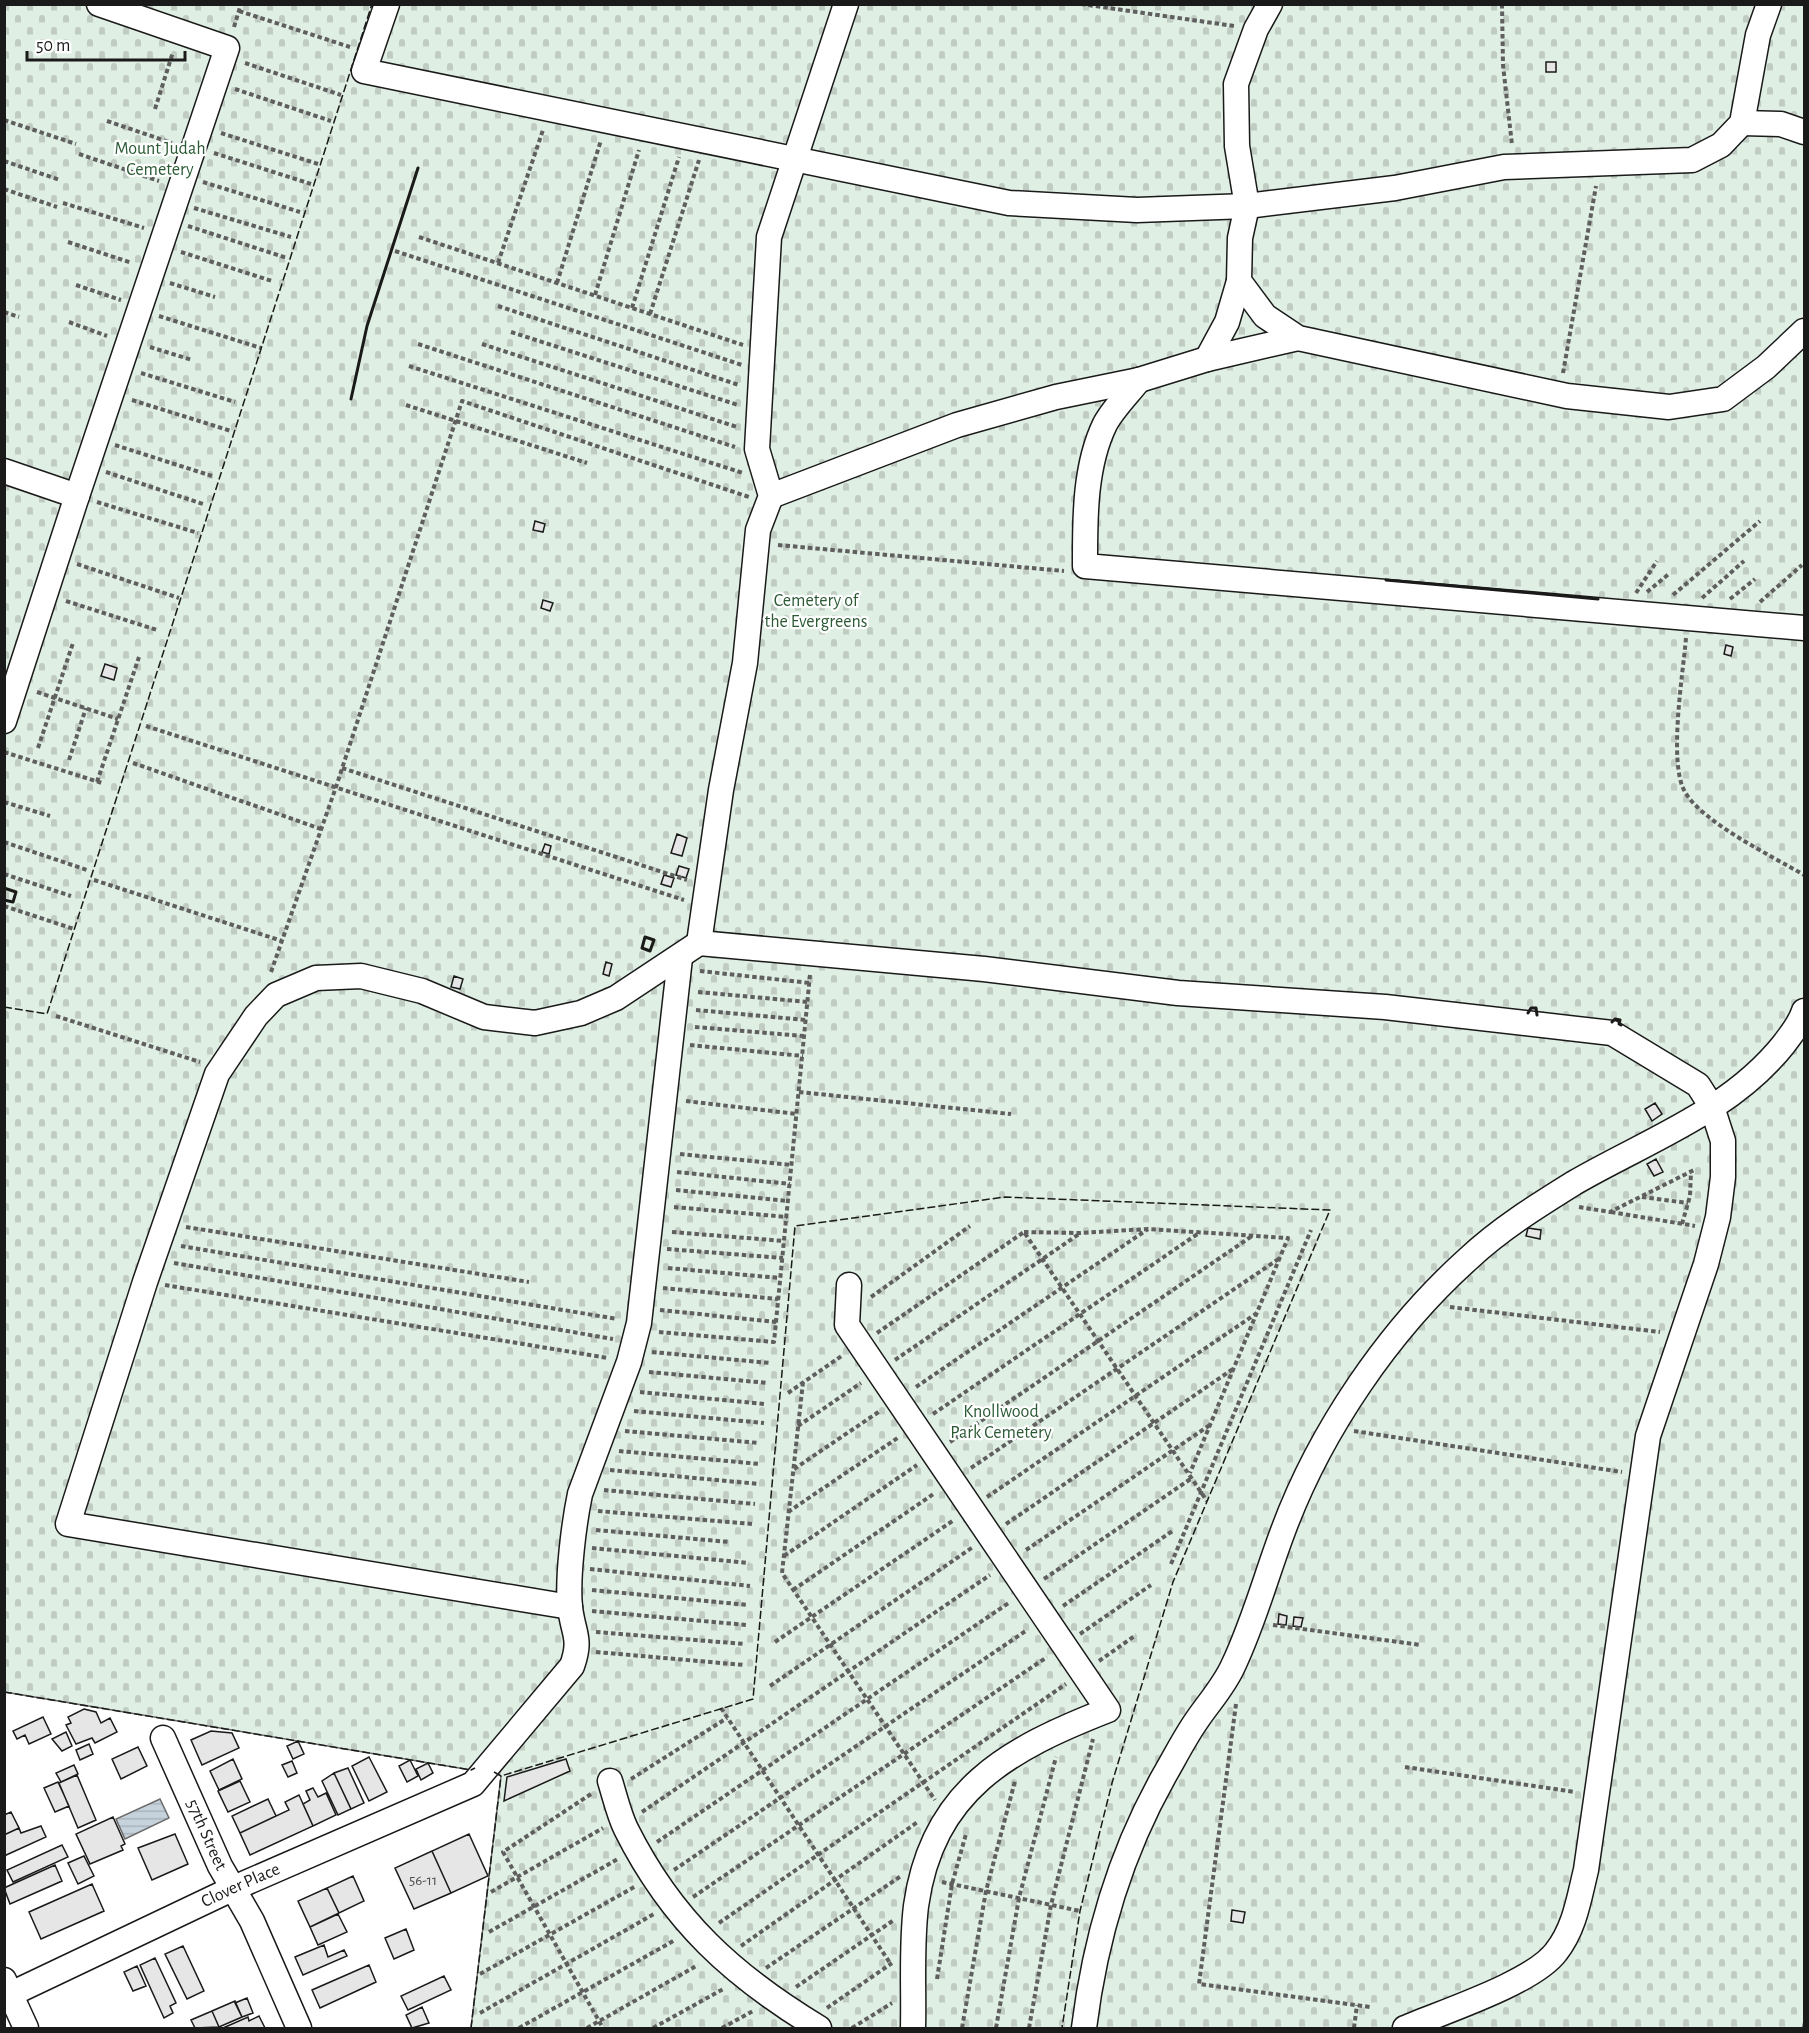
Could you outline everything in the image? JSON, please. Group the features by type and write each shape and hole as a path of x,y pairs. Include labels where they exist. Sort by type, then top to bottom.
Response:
{"street":[{"path":"4,722 76,496 227,48 99,4"},
{"path":"387,4 364,71 1009,203 1137,210 1247,206 1395,188 1515,166 1692,160 1721,145 1742,123 1758,35 1769,4"},
{"path":"577,1641 575,1517 580,1494 640,1341 645,1257 657,1188 684,964 699,943 721,790 745,663 758,530 769,493 759,402 769,237 846,4"},
{"path":"1207,359 1227,322 1239,281 1240,238 1247,206 1237,146 1236,84 1256,29 1270,4"},
{"path":"1742,123 1781,124 1804,132"},
{"path":"1239,281 1265,316 1298,339 1559,394 1669,407 1723,399 1766,367 1804,331"},
{"path":"769,493 957,426 1056,397 1139,380 1207,359 1298,339"},
{"path":"1139,380 1105,424 1092,467 1085,517 1085,566 1646,605 1684,618 1804,628"},
{"path":"4,471 76,496"},
{"path":"699,943 984,969 1178,993 1384,1007 1612,1033 1698,1085 1712,1107 1723,1141 1723,1177 1716,1229 1648,1436 1586,1870 1575,1919 1556,1953 1525,1976 1405,2028"},
{"path":"578,1598 68,1524 145,1282 220,1069 256,1016 276,995 316,978 362,975 422,991 484,1017 535,1023 590,1009 615,998 648,975 684,964"},
{"path":"1084,2028 1106,1914 1131,1840 1163,1778 1233,1666 1283,1530 1312,1463 1368,1373 1422,1303 1470,1256 1514,1222 1576,1182 1643,1147 1734,1093 1774,1056 1802,1021 1804,1011"},
{"path":"849,1285 847,1325 1108,1710 1064,1728 982,1775 947,1815 926,1868 916,1904 912,1948 913,2028"},
{"name":"Clover Place","path":"8,1987 473,1784 572,1666 577,1641"},
{"name":"57th Street","path":"162,1738 220,1866 252,1921 299,2028"},
{"path":"611,1786 623,1821 654,1879 696,1934 746,1979 814,2025"},
{"path":"8,1987 27,2028"}],"path":[{"path":"1081,4 1256,29"},
{"path":"1502,4 1503,65 1515,166"},
{"path":"239,11 351,47"},
{"path":"155,109 179,32"},
{"path":"224,57 341,95"},
{"path":"215,82 331,121"},
{"path":"498,263 551,109"},
{"path":"4,120 76,144"},
{"path":"557,283 607,120"},
{"path":"107,121 196,141 318,164"},
{"path":"595,295 646,129"},
{"path":"632,308 695,138"},
{"path":"650,314 695,138"},
{"path":"196,141 310,184"},
{"path":"79,154 172,211 272,281"},
{"path":"4,161 60,180"},
{"path":"1559,394 1599,164"},
{"path":"4,189 57,207"},
{"path":"63,203 172,211 300,212"},
{"path":"172,211 291,237"},
{"path":"172,211 287,258"},
{"path":"419,237 650,314 759,402"},
{"path":"68,242 215,297"},
{"path":"395,251 759,402"},
{"path":"76,285 261,348"},
{"path":"498,306 759,402"},
{"path":"4,312 19,317"},
{"path":"69,322 192,360"},
{"path":"511,332 759,402"},
{"path":"418,344 759,402"},
{"path":"482,344 759,402"},
{"path":"120,366 235,402"},
{"path":"409,366 769,493"},
{"path":"111,394 231,431"},
{"path":"267,984 336,787 462,401 769,493"},
{"path":"406,405 587,463"},
{"path":"96,439 212,476"},
{"path":"87,466 202,504"},
{"path":"76,496 198,533"},
{"path":"1646,605 1760,521"},
{"path":"757,543 1066,571 1085,566"},
{"path":"57,557 179,598"},
{"path":"1634,595 1657,561"},
{"path":"1744,561 1684,618 1676,749 1684,791 1703,814 1804,875"},
{"path":"1737,623 1802,565"},
{"path":"1646,605 1670,573"},
{"path":"45,594 157,630"},
{"path":"38,748 73,643"},
{"path":"4,752 100,783 139,657"},
{"path":"16,686 118,719"},
{"path":"69,760 86,708"},
{"path":"146,726 336,787 706,897"},
{"path":"133,763 321,829"},
{"path":"342,768 706,897"},
{"path":"4,802 50,816"},
{"path":"4,842 87,870"},
{"path":"4,874 71,896"},
{"path":"94,880 282,941"},
{"path":"4,906 74,929"},
{"path":"145,1282 640,1341 774,1342 813,954"},
{"path":"684,964 810,983"},
{"path":"686,991 808,1002"},
{"path":"695,1010 806,1020"},
{"path":"56,1016 220,1069"},
{"path":"693,1027 804,1036"},
{"path":"680,1044 802,1056"},
{"path":"799,1092 1011,1114"},
{"path":"685,1101 797,1114"},
{"path":"679,1154 792,1165"},
{"path":"1610,1212 1694,1171 1682,1224"},
{"path":"657,1188 790,1184"},
{"path":"657,1188 788,1200"},
{"path":"657,1188 787,1217"},
{"path":"1641,1197 1688,1203"},
{"path":"1571,1206 1716,1229"},
{"path":"848,1314 970,1226"},
{"path":"794,1470 1148,1229"},
{"path":"489,1932 638,1851 763,1770 1190,1476 1288,1238 1148,1229 1080,1233 1024,1232 788,1393"},
{"path":"1170,1564 1311,1230"},
{"path":"1024,1232 1208,1501"},
{"path":"798,1426 1080,1233"},
{"path":"788,1512 1200,1233"},
{"path":"784,1556 1252,1236"},
{"path":"645,1257 784,1241"},
{"path":"159,1242 529,1282"},
{"path":"159,1242 640,1341 770,1363"},
{"path":"159,1242 640,1341 768,1383"},
{"path":"645,1257 783,1258"},
{"path":"645,1257 780,1278"},
{"path":"645,1257 778,1299"},
{"path":"792,1590 1280,1257"},
{"path":"1448,1306 1682,1334"},
{"path":"775,1642 1257,1313"},
{"path":"640,1341 776,1322"},
{"path":"803,1382 782,1574 947,1815"},
{"path":"631,1391 765,1404"},
{"path":"623,1410 765,1423"},
{"path":"491,1892 623,1821 744,1743 1210,1425"},
{"path":"615,1430 759,1443"},
{"path":"1344,1430 1642,1475"},
{"path":"607,1450 760,1464"},
{"path":"600,1469 759,1484"},
{"path":"603,1490 755,1504"},
{"path":"586,1510 752,1524"},
{"path":"584,1529 729,1542"},
{"path":"480,1974 654,1879 780,1798 1174,1530"},
{"path":"583,1547 749,1563"},
{"path":"583,1569 750,1586"},
{"path":"480,2013 674,1906 799,1825 1151,1585"},
{"path":"578,1598 748,1605"},
{"path":"578,1598 587,1611 747,1625"},
{"path":"1263,1623 1421,1646"},
{"path":"519,2028 696,1934 819,1855 1136,1635"},
{"path":"577,1641 745,1644"},
{"path":"577,1641 744,1665"},
{"path":"1237,1703 1199,1984 1370,2007"},
{"path":"721,1708 891,1964"},
{"path":"1029,2028 1051,1905 1100,1714"},
{"path":"603,2028 503,1852 727,1718"},
{"path":"996,2028 1019,1898 1064,1728"},
{"path":"962,2028 986,1892 1023,1751"},
{"path":"1405,1767 1597,1795"},
{"path":"587,2028 719,1957 836,1880 921,1820"},
{"path":"652,2028 746,1979 854,1907 926,1868 952,1884 1080,1911"},
{"path":"936,1984 952,1884"},
{"path":"722,2028 776,1999 916,1904"},
{"path":"814,2025 912,1948"},
{"path":"852,2028 913,1990"},
{"path":"1354,2028 1357,2005"}],"green space":[{"name":"Cemetery of the Evergreens","path":"4,5 1804,5 1804,2028 471,2028 501,1776 488,1769 471,1770 5,1692"}],"shaded area":[{"path":"160,1799 169,1818 125,1839 116,1819"}],"building":[{"path":"1546,62 1556,62 1556,72 1546,72"},
{"path":"535,521 545,524 543,532 533,530"},
{"path":"543,600 553,603 550,611 541,608"},
{"path":"1726,645 1733,647 1731,656 1724,654"},
{"path":"105,664 117,668 114,680 101,676"},
{"path":"677,834 687,838 682,856 671,853"},
{"path":"545,844 551,846 549,854 542,852"},
{"path":"679,866 689,869 686,878 676,875"},
{"path":"664,875 674,878 671,887 661,884"},
{"path":"606,962 612,964 609,976 603,974"},
{"path":"454,976 463,979 460,989 451,987"},
{"path":"1655,1103 1662,1114 1652,1121 1645,1109"},
{"path":"1656,1159 1663,1172 1654,1176 1647,1164"},
{"path":"1528,1228 1541,1230 1540,1239 1526,1236"},
{"path":"1279,1614 1287,1616 1286,1625 1278,1624"},
{"path":"1294,1617 1303,1618 1301,1627 1293,1626"},
{"path":"84,1709 96,1712 101,1723 110,1718 117,1732 95,1743 92,1738 76,1744 66,1725 71,1723 68,1717"},
{"path":"43,1717 51,1734 29,1744 25,1735 17,1739 13,1731"},
{"path":"211,1731 232,1733 239,1748 202,1765 191,1740"},
{"path":"66,1732 72,1746 62,1751 52,1739"},
{"path":"298,1741 304,1754 293,1759 287,1746"},
{"path":"89,1744 93,1754 80,1760 76,1750"},
{"path":"138,1747 147,1766 121,1779 112,1759"},
{"path":"369,1757 387,1792 369,1801 352,1766"},
{"path":"233,1759 242,1779 219,1790 210,1771"},
{"path":"566,1759 570,1771 504,1801 507,1777"},
{"path":"410,1760 418,1776 407,1782 399,1766"},
{"path":"292,1761 297,1773 288,1777 282,1765"},
{"path":"428,1763 433,1773 421,1780 416,1769"},
{"path":"74,1765 78,1774 61,1782 56,1773"},
{"path":"348,1768 364,1803 351,1809 334,1773"},
{"path":"334,1773 351,1809 338,1815 322,1781"},
{"path":"77,1775 96,1820 78,1828 59,1783"},
{"path":"240,1781 250,1802 228,1812 218,1791"},
{"path":"58,1782 69,1806 55,1812 44,1788"},
{"path":"313,1788 318,1797 326,1793 336,1815 313,1826 303,1804 310,1800 306,1791"},
{"path":"299,1795 313,1826 250,1855 240,1833 289,1810 285,1802"},
{"path":"268,1799 276,1816 240,1833 232,1816"},
{"path":"11,1812 19,1828 4,1835 4,1815"},
{"path":"113,1817 125,1844 121,1846 123,1850 90,1864 76,1834"},
{"path":"41,1826 46,1837 4,1856 4,1835 19,1828 21,1833"},
{"path":"175,1834 188,1864 152,1880 138,1848"},
{"path":"469,1834 488,1876 451,1893 432,1851"},
{"path":"62,1845 68,1857 13,1882 7,1870"},
{"path":"432,1851 451,1893 414,1909 395,1868"},
{"path":"84,1856 94,1876 78,1884 68,1863"},
{"path":"55,1865 62,1881 10,1904 4,1888"},
{"path":"353,1876 364,1901 339,1913 327,1888"},
{"path":"92,1884 104,1911 41,1939 29,1912"},
{"path":"327,1888 339,1913 310,1927 298,1901"},
{"path":"1232,1910 1245,1912 1243,1923 1231,1921"},
{"path":"338,1914 347,1932 318,1945 310,1927"},
{"path":"406,1929 414,1950 394,1959 385,1938"},
{"path":"324,1945 328,1957 344,1950 347,1956 303,1975 295,1957"},
{"path":"183,1946 204,1991 187,1999 165,1954"},
{"path":"155,1958 176,2003 170,2006 173,2013 164,2018 140,1965"},
{"path":"369,1965 376,1982 320,2008 312,1990"},
{"path":"137,1966 146,1986 133,1991 124,1972"},
{"path":"444,1976 451,1990 408,2010 401,1996"},
{"path":"247,1998 253,2013 242,2017 235,2003"},
{"path":"235,2001 242,2017 219,2027 212,2011"},
{"path":"422,2007 429,2023 412,2028 406,2015"},
{"path":"212,2011 219,2027 195,2028 191,2020"},
{"path":"259,2016 265,2028 223,2028 248,2017 249,2021"}],"fence":[{"path":"4,1007 47,1014 372,4"},
{"path":"494,1772 501,1776 753,1699 795,1226 1005,1197 1330,1210 1173,1582 1112,1783 1080,1911 1062,2028"},
{"path":"4,1692 471,1770 475,1768"},
{"path":"471,2028 501,1776"},
{"path":"1803,2028 1804,2020"}],"wall":[{"path":"351,399 367,326 418,168"},
{"path":"1386,580 1598,599"},
{"path":"4,888 16,892 13,902 4,900"},
{"path":"645,937 654,940 650,951 642,948 645,937"},
{"path":"1528,1013 1531,1008 1536,1008 1537,1015"},
{"path":"1612,1022 1615,1019 1620,1020 1621,1025"}],"park label":[{"name":"Mount Judah Cemetery","path":"160,159"},
{"name":"Knollwood Park Cemetery","path":"1001,1422"}]}
